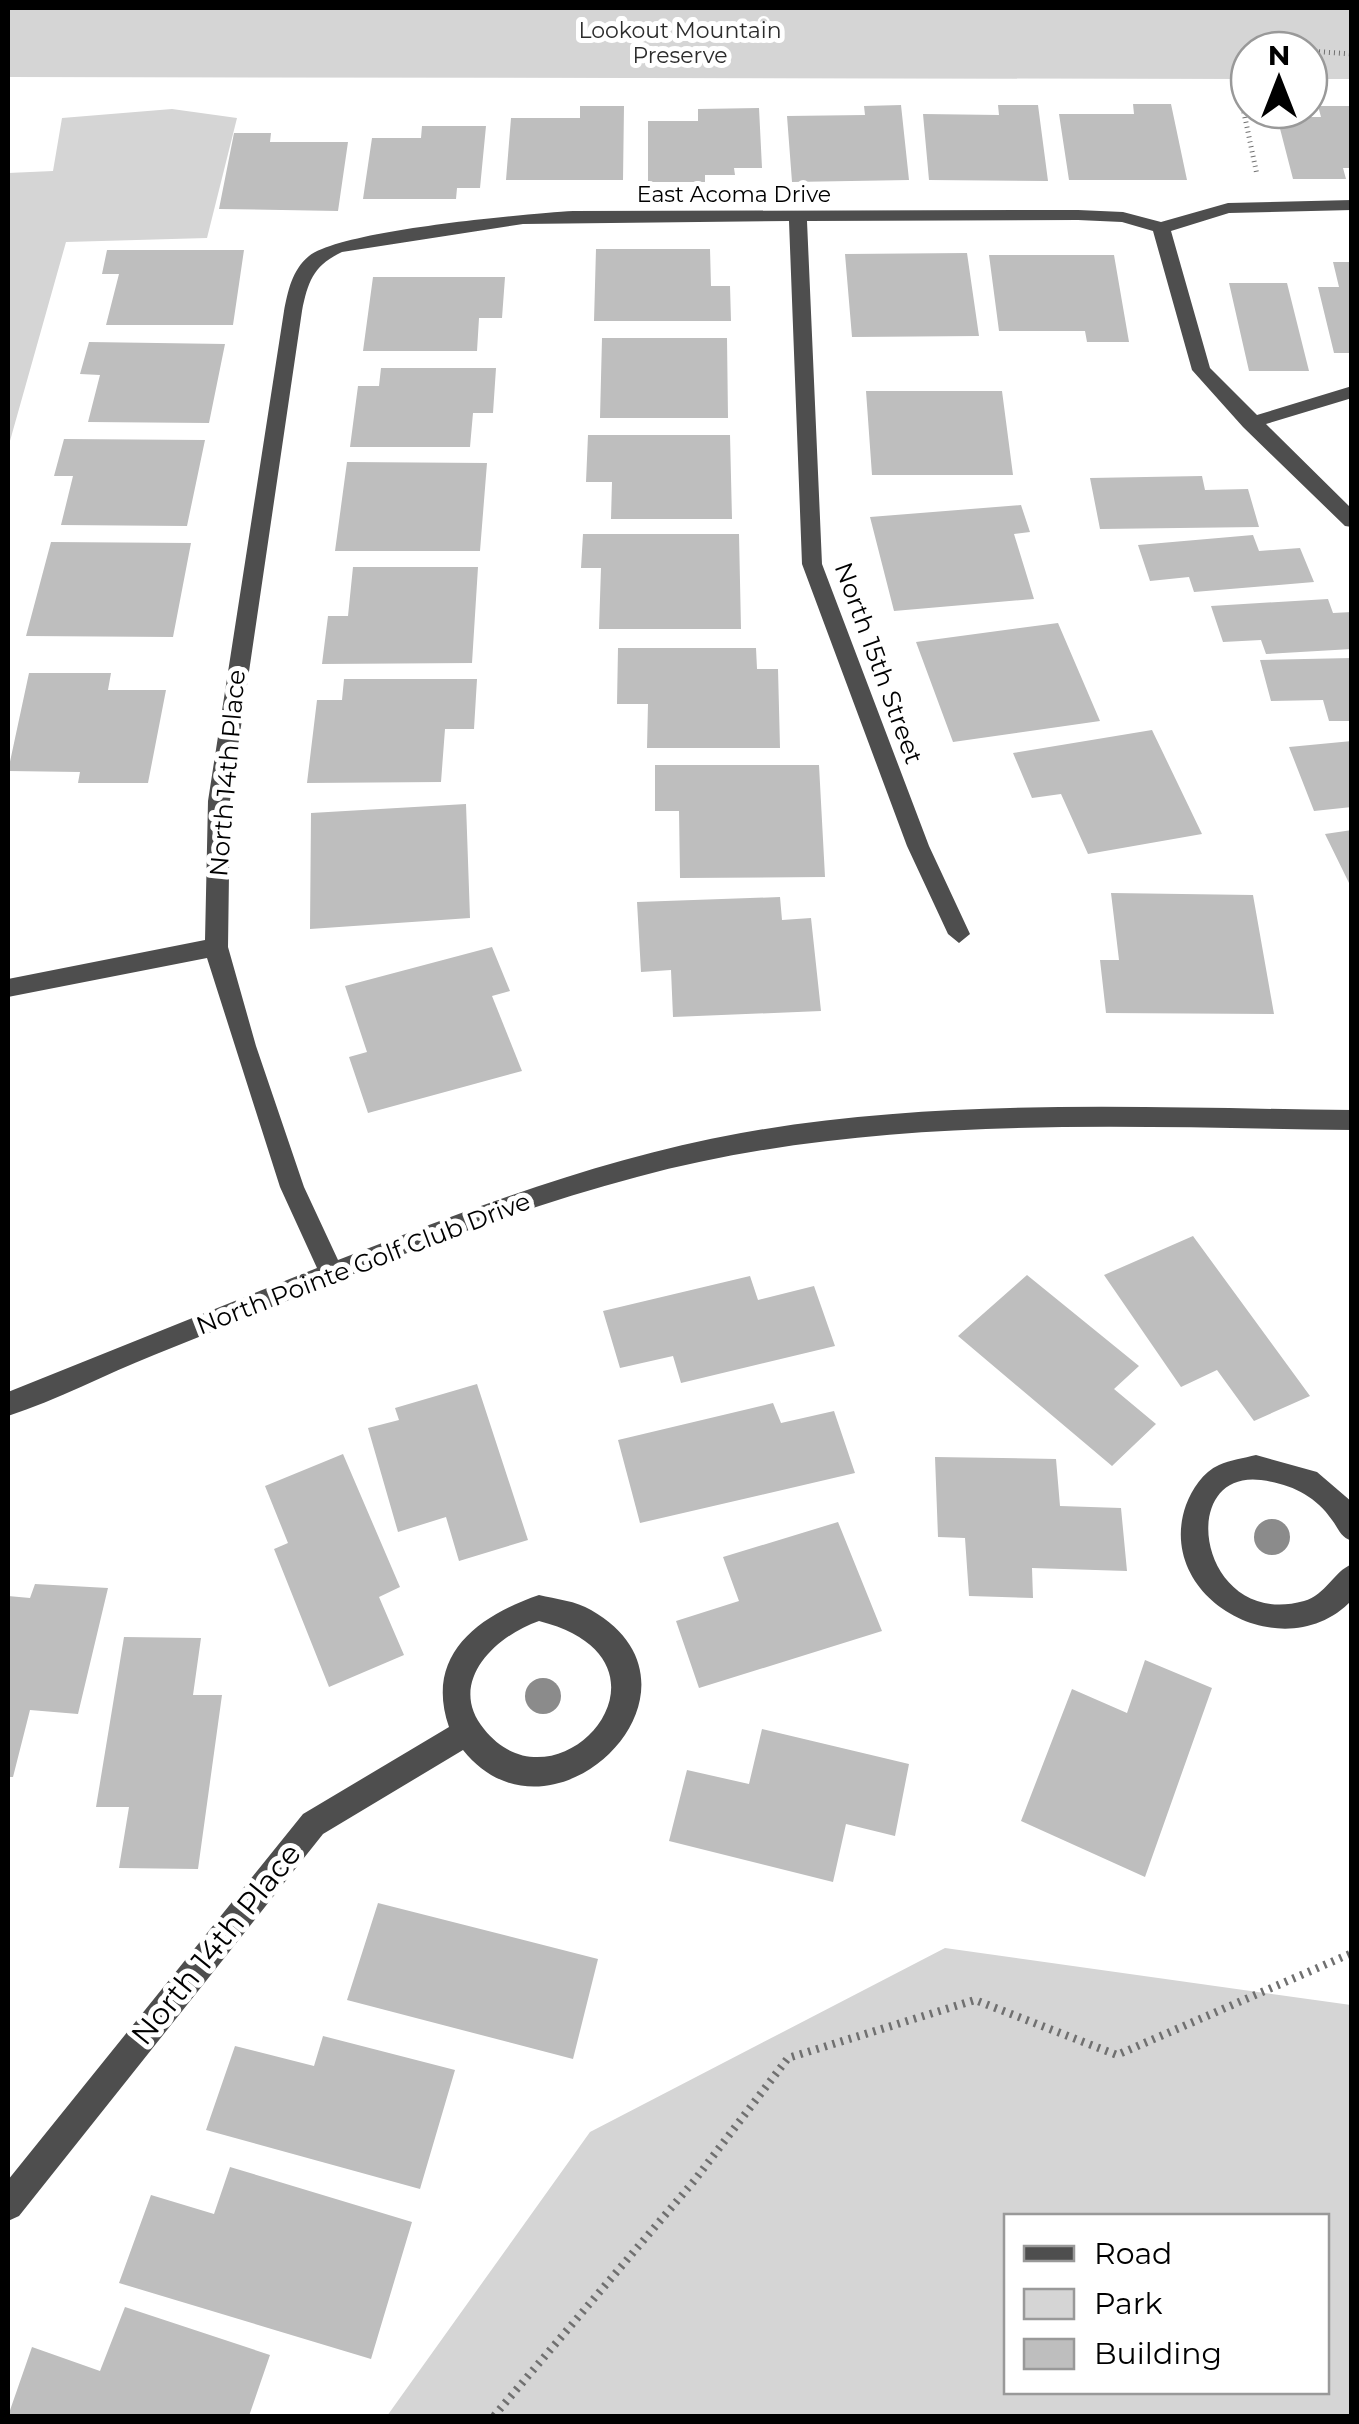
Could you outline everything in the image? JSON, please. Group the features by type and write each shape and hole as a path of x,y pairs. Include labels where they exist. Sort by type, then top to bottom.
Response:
{"street":[{"path":"1352,205 1228,208 1161,228 1201,370 1352,522"},
{"name":"East Acoma Drive","path":"311,259 338,247 522,218 1078,215 1123,218 1161,228"},
{"name":"North 15th Street","path":"798,218 812,564 918,846 960,934"},
{"name":"North 14th Place","path":"311,259 300,280 294,311 233,690 219,801 216,947 244,1046 292,1187 332,1274"},
{"path":"1250,423 1352,392"},
{"path":"8,988 216,947"},
{"name":"North Pointe Golf Club Drive","path":"8,1404 86,1369 493,1210 741,1142 920,1120 1352,1120"},
{"path":"1352,1530 1336,1502 1310,1481 1264,1467 1240,1469 1219,1479 1198,1502 1190,1530 1193,1550 1205,1576 1222,1594 1264,1615 1289,1617 1312,1613 1334,1601 1352,1577"},
{"path":"539,1608 582,1617 605,1633 622,1660 627,1685 624,1712 605,1742 579,1762 552,1771 526,1771 502,1763 482,1750 468,1733 459,1712 457,1684 463,1661 482,1635 513,1614 539,1608"},
{"name":"North 14th Place","path":"8,2205 313,1824 468,1733"}],"path":[{"path":"1247,130 1263,205"},
{"path":"494,2416 694,2181 788,2058 975,2000 1117,2055 1352,1953"}],"green space":[{"name":"Lookout Mountain Preserve","path":"8,8 1351,8 1351,79 1329,79 1329,30 1229,30 1229,79 8,77"},
{"path":"172,109 237,118 207,238 66,242 8,448 8,173 53,171 62,118"},
{"path":"945,1948 1351,2005 1351,2416 387,2416 590,2132"}],"building":[{"path":"1133,104 1171,104 1187,180 1069,180 1059,114 1134,114"},
{"path":"901,105 909,180 792,182 787,116 865,115 864,106"},
{"path":"998,105 1038,105 1048,181 929,180 923,114 999,115"},
{"path":"580,106 624,106 623,180 506,180 511,118 580,118"},
{"path":"1329,106 1352,106 1352,168 1343,168 1346,179 1293,179 1280,130 1329,130"},
{"path":"759,108 762,168 734,168 735,175 705,175 705,182 648,182 648,121 698,121 698,109"},
{"path":"422,126 486,126 480,188 457,188 456,199 363,199 372,138 421,138"},
{"path":"234,133 271,133 270,142 348,142 338,211 219,209"},
{"path":"596,249 710,249 711,286 730,286 731,321 594,321"},
{"path":"107,250 244,250 233,325 106,325 119,274 102,274"},
{"path":"967,253 979,336 852,337 845,254"},
{"path":"989,255 1114,255 1129,342 1087,342 1085,331 999,331"},
{"path":"1333,262 1352,262 1352,353 1334,353 1318,287 1339,287"},
{"path":"373,277 505,277 502,318 479,318 477,351 363,351"},
{"path":"1229,283 1287,283 1309,371 1249,371"},
{"path":"602,338 727,338 728,418 600,418"},
{"path":"89,342 225,344 209,423 88,422 100,375 80,374"},
{"path":"381,368 496,368 493,413 473,413 470,447 350,447 358,386 379,386"},
{"path":"866,391 1002,391 1013,475 872,475"},
{"path":"588,435 730,435 732,519 611,519 612,482 586,482"},
{"path":"64,439 205,440 187,526 61,525 73,476 54,476"},
{"path":"347,462 487,463 480,551 335,551"},
{"path":"1202,476 1205,490 1248,489 1259,527 1100,529 1090,478"},
{"path":"1021,505 1030,532 1014,534 1034,599 894,611 870,517"},
{"path":"583,534 739,534 741,629 599,629 601,568 581,568"},
{"path":"1253,535 1259,551 1300,548 1314,582 1194,592 1189,577 1150,581 1138,545"},
{"path":"51,542 191,543 173,637 26,636"},
{"path":"353,567 478,567 472,663 322,664 328,616 348,616"},
{"path":"1328,599 1333,613 1352,612 1352,649 1266,654 1261,640 1223,642 1211,606"},
{"path":"1058,623 1100,721 953,742 916,642"},
{"path":"618,648 756,648 757,669 778,669 780,748 647,748 648,704 617,704"},
{"path":"1352,658 1352,721 1329,721 1323,700 1271,701 1260,660"},
{"path":"29,673 111,673 108,690 166,690 148,783 78,783 80,772 8,771"},
{"path":"344,679 477,679 474,729 445,729 441,782 307,783 317,700 342,700"},
{"path":"1152,730 1202,834 1088,854 1061,794 1032,798 1013,753"},
{"path":"1352,741 1352,807 1314,811 1289,747"},
{"path":"655,765 819,765 825,877 680,878 679,811 655,811"},
{"path":"466,804 470,918 310,929 311,813"},
{"path":"1352,830 1352,882 1349,883 1325,834"},
{"path":"1111,893 1253,895 1274,1014 1106,1013 1100,960 1119,960"},
{"path":"780,897 782,920 811,918 821,1011 673,1017 671,970 641,972 637,902"},
{"path":"492,947 510,991 492,996 522,1071 368,1113 349,1057 367,1052 345,986"},
{"path":"1193,1236 1310,1396 1254,1421 1217,1370 1181,1387 1104,1275"},
{"path":"1027,1275 1139,1366 1114,1389 1156,1424 1112,1466 958,1336"},
{"path":"750,1276 758,1300 814,1286 835,1346 681,1383 673,1356 620,1368 603,1311"},
{"path":"477,1384 528,1540 459,1561 446,1517 398,1532 368,1428 399,1420 395,1408"},
{"path":"773,1403 781,1423 834,1411 855,1473 640,1523 618,1440"},
{"path":"343,1454 400,1587 379,1597 404,1655 329,1687 274,1549 288,1543 265,1486"},
{"path":"935,1457 1056,1459 1060,1506 1121,1508 1127,1571 1032,1568 1033,1598 969,1596 965,1538 938,1537"},
{"path":"838,1522 882,1631 699,1688 676,1621 739,1601 723,1557"},
{"path":"35,1584 108,1588 78,1714 30,1710 13,1777 8,1777 8,1596 30,1598"},
{"path":"124,1637 201,1638 193,1695 222,1695 198,1869 119,1868 129,1807 96,1807"},
{"path":"1145,1660 1212,1688 1145,1877 1021,1821 1072,1689 1127,1713"},
{"path":"762,1729 909,1764 895,1836 846,1824 833,1882 669,1841 687,1770 749,1784"},
{"path":"378,1903 598,1959 573,2059 347,2000"},
{"path":"323,2036 455,2070 420,2189 206,2130 235,2046 314,2066"},
{"path":"230,2167 412,2222 371,2359 119,2283 151,2195 214,2214"},
{"path":"125,2307 270,2355 249,2416 8,2416 32,2347 100,2371"}]}
